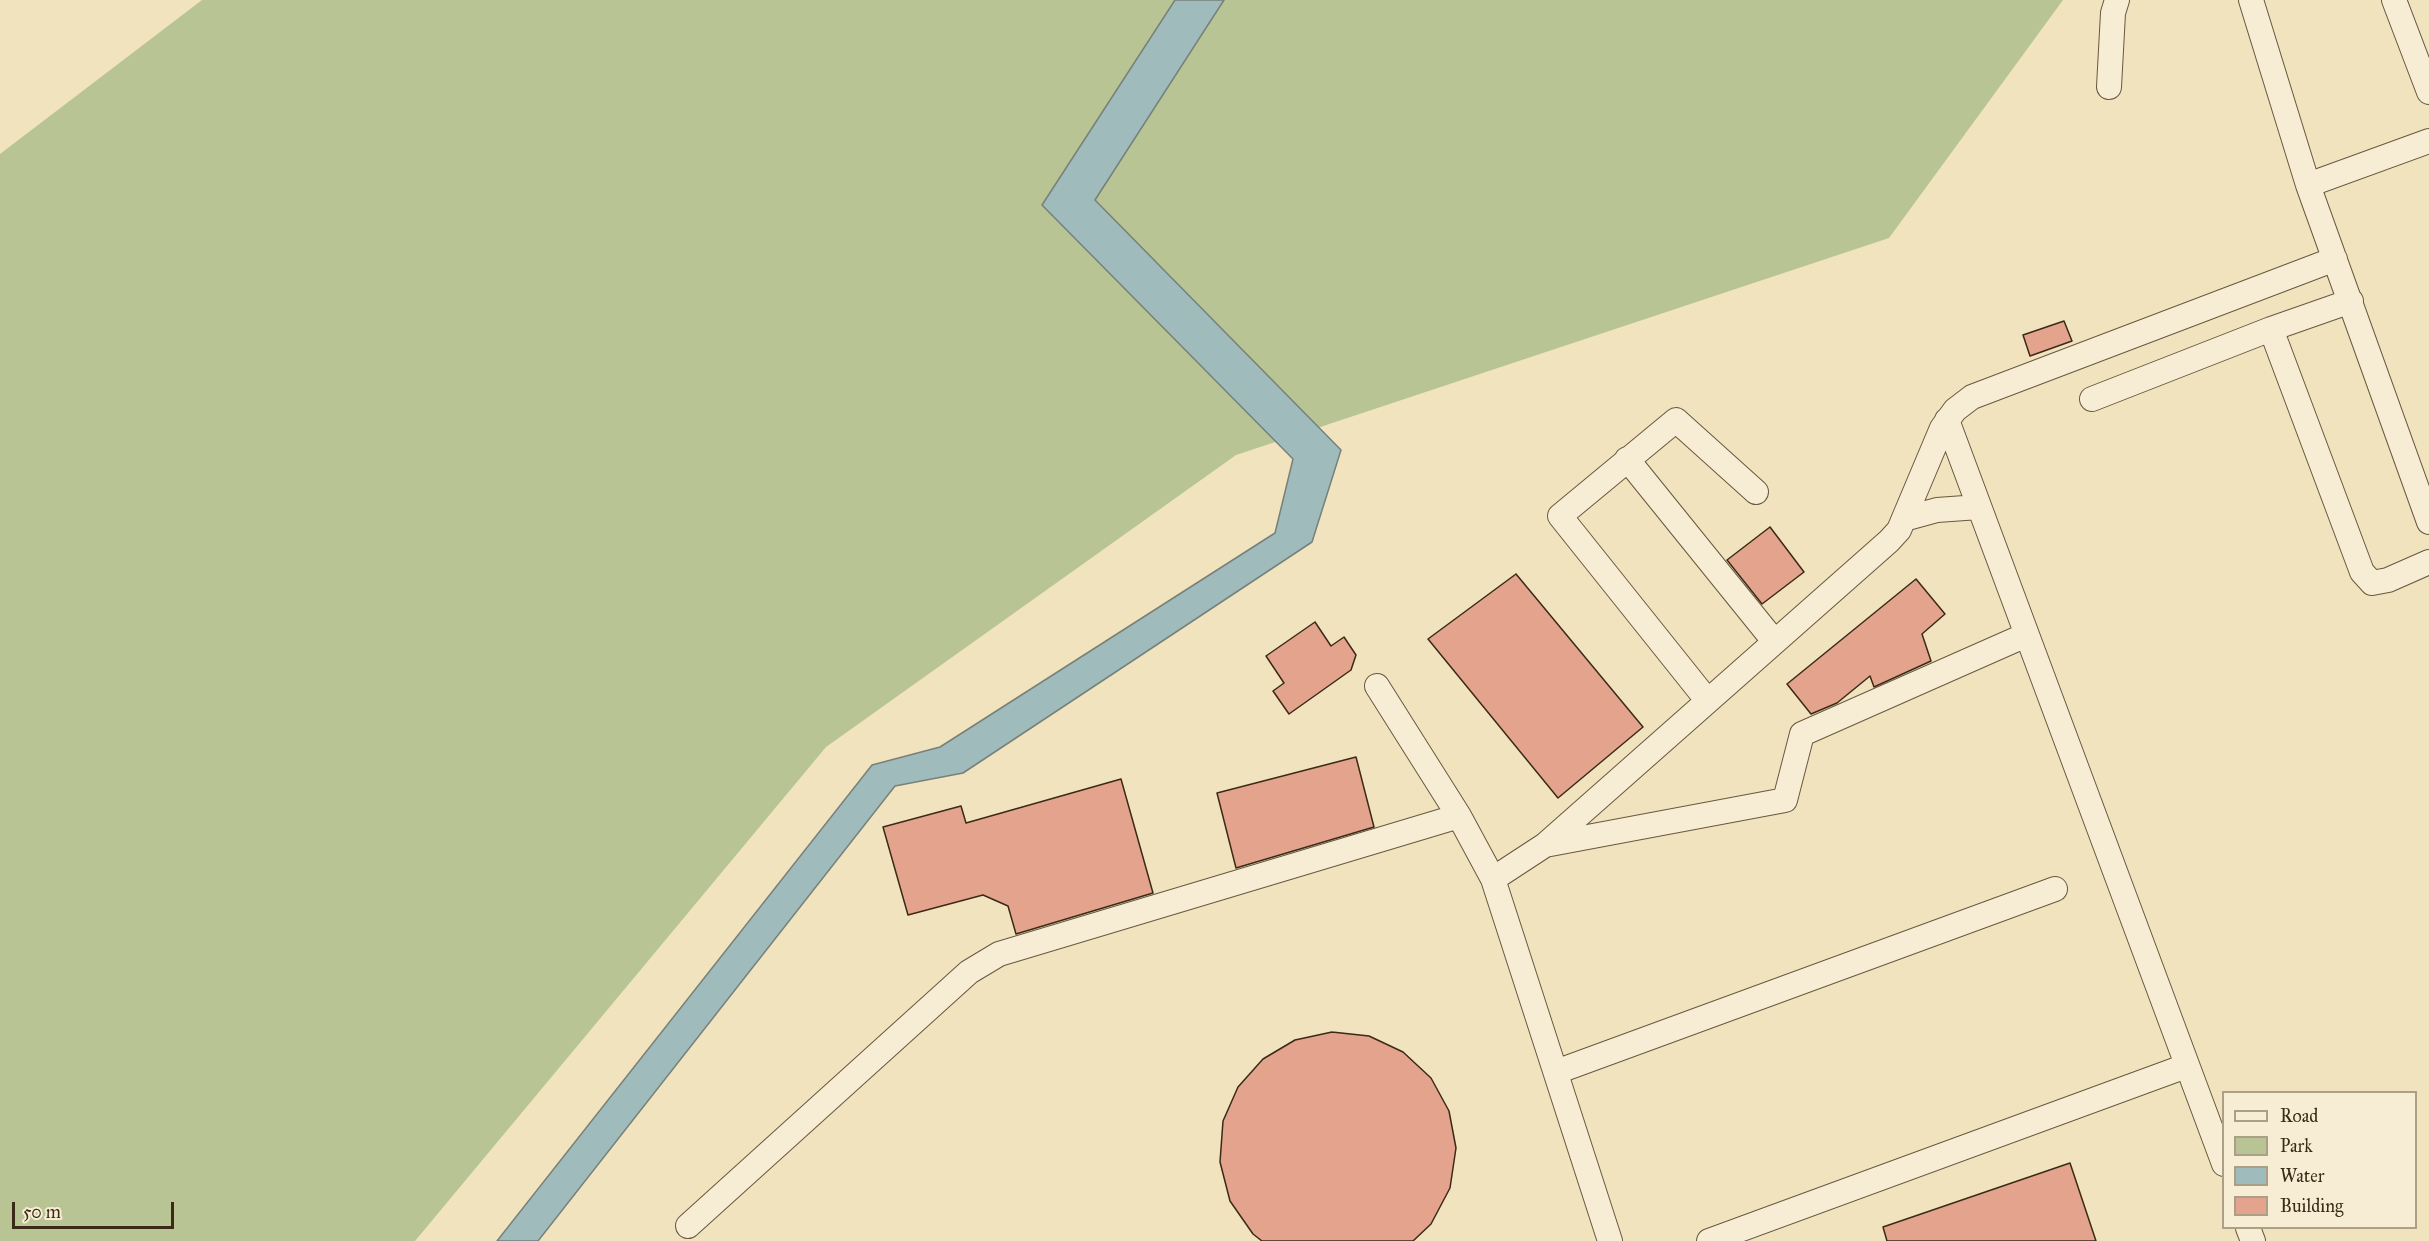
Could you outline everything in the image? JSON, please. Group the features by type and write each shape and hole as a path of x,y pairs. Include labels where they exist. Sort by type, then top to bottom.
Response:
{"lane":[{"path":"2109,87 2113,13 2117,0"},
{"path":"2251,0 2308,185 2429,522"},
{"path":"2394,0 2429,92"},
{"path":"2308,185 2429,141"},
{"path":"1493,879 1545,845 1889,541 1899,530 1941,428 1955,410 1972,397 2336,259"},
{"path":"2092,399 2271,329 2351,301"},
{"path":"2271,329 2362,572 2372,583 2388,580 2429,562"},
{"path":"1707,700 1560,516 1676,420 1756,492"},
{"path":"1947,420 2222,1161"},
{"path":"1627,459 1774,641"},
{"path":"1904,519 1937,510 1979,507"},
{"path":"1545,845 1785,800 1802,734 2026,635"},
{"path":"1377,686 1459,816 1493,879 1610,1241"},
{"path":"688,1227 969,972 999,954 1459,816"},
{"path":"1556,1072 2055,889"},
{"path":"1709,1241 2186,1066"}],"green space":[{"path":"202,0 2063,0 1889,238 1236,455 826,747 415,1241 0,1241 0,154"}],"water":[{"path":"1175,0 1224,0 1095,200 1341,450 1312,542 963,773 895,786 538,1241 497,1241 872,765 940,747 1275,533 1293,459 1042,205"}],"building":[{"path":"2064,321 2072,341 2030,356 2023,335"},
{"path":"1770,527 1804,572 1762,604 1727,560"},
{"path":"1516,574 1643,727 1558,798 1428,639"},
{"path":"1916,579 1945,614 1922,634 1931,661 1874,687 1870,676 1837,703 1811,714 1787,684"},
{"path":"1315,622 1331,646 1344,637 1356,655 1351,670 1289,714 1273,691 1284,683 1266,656"},
{"path":"1356,757 1374,827 1236,868 1217,793"},
{"path":"1121,779 1153,893 1016,934 1008,906 983,895 908,915 883,827 961,806 966,823"},
{"path":"1332,1032 1369,1036 1403,1052 1431,1078 1449,1111 1456,1148 1450,1188 1431,1224 1413,1241 1262,1241 1253,1234 1230,1201 1220,1162 1223,1121 1238,1087 1263,1059 1295,1040"},
{"path":"2070,1163 2096,1241 1887,1241 1883,1227"}]}
